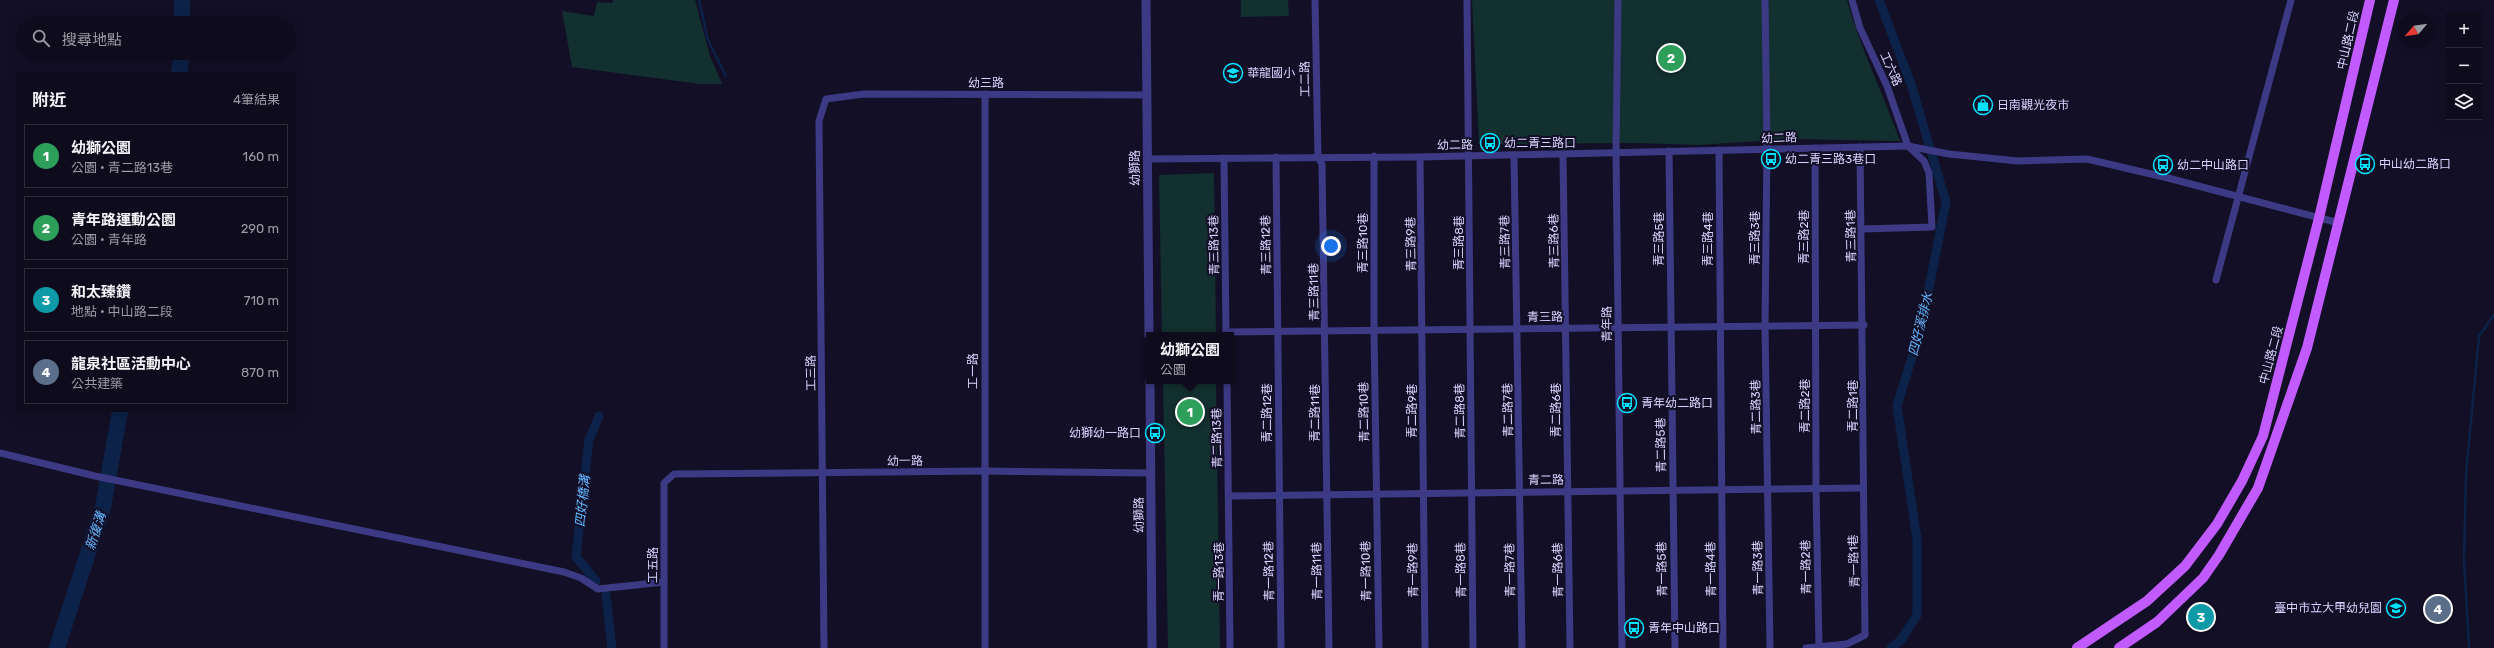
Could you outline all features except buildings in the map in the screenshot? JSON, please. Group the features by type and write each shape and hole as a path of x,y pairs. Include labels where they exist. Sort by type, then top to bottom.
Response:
{"main road":[{"name":"中山路二段","path":"2082,647 2147,600 2185,566 2217,524 2242,481 2263,436 2320,218 2370,0"},
{"path":"2119,648 2157,622 2203,578 2219,555 2258,488 2307,348 2394,0"}],"street":[{"name":"幼獅路","path":"1146,0 1149,332"},
{"name":"工二路","path":"1315,0 1318,157"},
{"name":"青三路8巷","path":"1467,0 1470,330"},
{"name":"青年路","path":"1618,0 1616,152 1622,648"},
{"name":"青三路3巷","path":"1765,0 1765,326"},
{"name":"工六路","path":"1852,0 1860,28 1887,86 1908,146"},
{"path":"2216,280 2291,0"},
{"name":"幼三路","path":"826,99 864,94 1147,95"},
{"name":"工一路","path":"985,648 984,471 986,94"},
{"name":"工三路","path":"824,648 819,121 826,99"},
{"name":"幼二路","path":"1147,160 1276,157 1420,157 1908,146 1949,154 2018,161 2087,159 2239,196 2339,223"},
{"path":"1862,229 1932,227 1929,173 1924,161 1908,146"},
{"name":"青三路2巷","path":"1815,148 1816,325"},
{"name":"青三路1巷","path":"1860,148 1864,325"},
{"name":"青三路4巷","path":"1719,150 1721,489"},
{"name":"青三路5巷","path":"1669,151 1670,327"},
{"name":"青三路6巷","path":"1563,154 1566,328"},
{"name":"青三路7巷","path":"1514,155 1517,329"},
{"name":"青三路10巷","path":"1374,156 1374,331"},
{"name":"青三路12巷","path":"1276,157 1278,332"},
{"name":"青三路11巷","path":"1318,157 1322,164 1326,331"},
{"name":"青三路9巷","path":"1420,157 1423,330"},
{"name":"青三路13巷","path":"1224,158 1226,332"},
{"name":"青二路2巷","path":"1816,325 1816,488"},
{"name":"青三路","path":"1234,334 1618,326 1719,327 1864,325"},
{"name":"青二路1巷","path":"1864,325 1864,488"},
{"name":"青二路3巷","path":"1765,326 1768,488"},
{"name":"青二路5巷","path":"1670,327 1672,490"},
{"name":"青二路6巷","path":"1566,328 1567,491"},
{"name":"青二路7巷","path":"1517,329 1520,492"},
{"name":"青二路9巷","path":"1422,491 1423,330"},
{"name":"青二路8巷","path":"1470,330 1471,492"},
{"name":"青二路11巷","path":"1326,331 1327,494"},
{"name":"青二路10巷","path":"1374,331 1376,493"},
{"name":"青二路12巷","path":"1278,332 1278,495"},
{"name":"幼獅路","path":"1150,384 1152,648"},
{"name":"青二路13巷","path":"1226,384 1229,496"},
{"path":"0,453 95,476 564,572 581,578 598,589 664,582"},
{"name":"幼一路","path":"664,483 674,474 984,471 1150,473"},
{"name":"工五路","path":"664,483 664,648"},
{"name":"青一路3巷","path":"1768,488 1770,648"},
{"name":"青一路2巷","path":"1816,488 1819,647"},
{"name":"青二路","path":"1229,496 1422,491 1520,492 1864,488"},
{"name":"青一路1巷","path":"1819,647 1847,644 1865,635 1864,488"},
{"name":"青一路4巷","path":"1721,489 1723,648"},
{"name":"青一路5巷","path":"1672,490 1675,648"},
{"name":"青一路9巷","path":"1422,491 1426,648"},
{"name":"青一路6巷","path":"1567,491 1570,648"},
{"name":"青一路8巷","path":"1471,492 1473,648"},
{"name":"青一路7巷","path":"1520,492 1522,648"},
{"name":"青一路10巷","path":"1376,493 1379,648"},
{"name":"青一路11巷","path":"1327,494 1329,648"},
{"name":"青一路12巷","path":"1278,495 1281,648"},
{"name":"青一路13巷","path":"1229,496 1230,648"},
{"path":"1806,648 1819,647"}],"green space":[{"path":"613,0 695,0 710,56 722,84 700,84 572,67 562,11 594,16 597,2 612,3"},
{"path":"1241,0 1288,0 1289,16 1241,17"},
{"path":"1472,0 1847,0 1858,36 1900,141 1791,139 1698,145 1635,143 1479,144"},
{"path":"1214,173 1216,332 1162,332 1159,175"},
{"path":"1163,384 1216,384 1220,648 1168,648"}],"waterway":[{"name":"新復溝","path":"182,0 182,16"},
{"name":"四好橋溝","path":"699,0 708,40 726,76"},
{"name":"四好溪排水","path":"1879,0 1911,84 1946,202 1921,328 1897,406 1917,539 1917,615 1901,640 1891,648"},
{"name":"新復溝","path":"179,72 181,60"},
{"path":"2469,648 2464,560 2466,474 2479,336 2494,315"},
{"name":"新復溝","path":"57,648 103,507 120,412"},
{"name":"四好橋溝","path":"596,581 576,557 589,440 599,416"},
{"name":"四好橋溝","path":"606,595 612,648"}],"place":[{"name":"青年路運動公園","path":"1671,58"},
{"name":"華龍國小","path":"1233,73"},
{"name":"日南觀光夜市","path":"1983,105"},
{"name":"幼二青三路口","path":"1490,143"},
{"name":"幼二青三路3巷口","path":"1771,159"},
{"name":"中山幼二路口","path":"2365,164"},
{"name":"幼二中山路口","path":"2163,165"},
{"name":"青年幼二路口","path":"1627,403"},
{"name":"幼獅公園","path":"1190,412"},
{"name":"幼獅幼一路口","path":"1155,433"},
{"name":"臺中市立大甲幼兒園","path":"2396,608"},
{"name":"龍泉社區活動中心","path":"2438,609"},
{"name":"和太臻鑽","path":"2201,617"},
{"name":"青年中山路口","path":"1634,628"}]}
